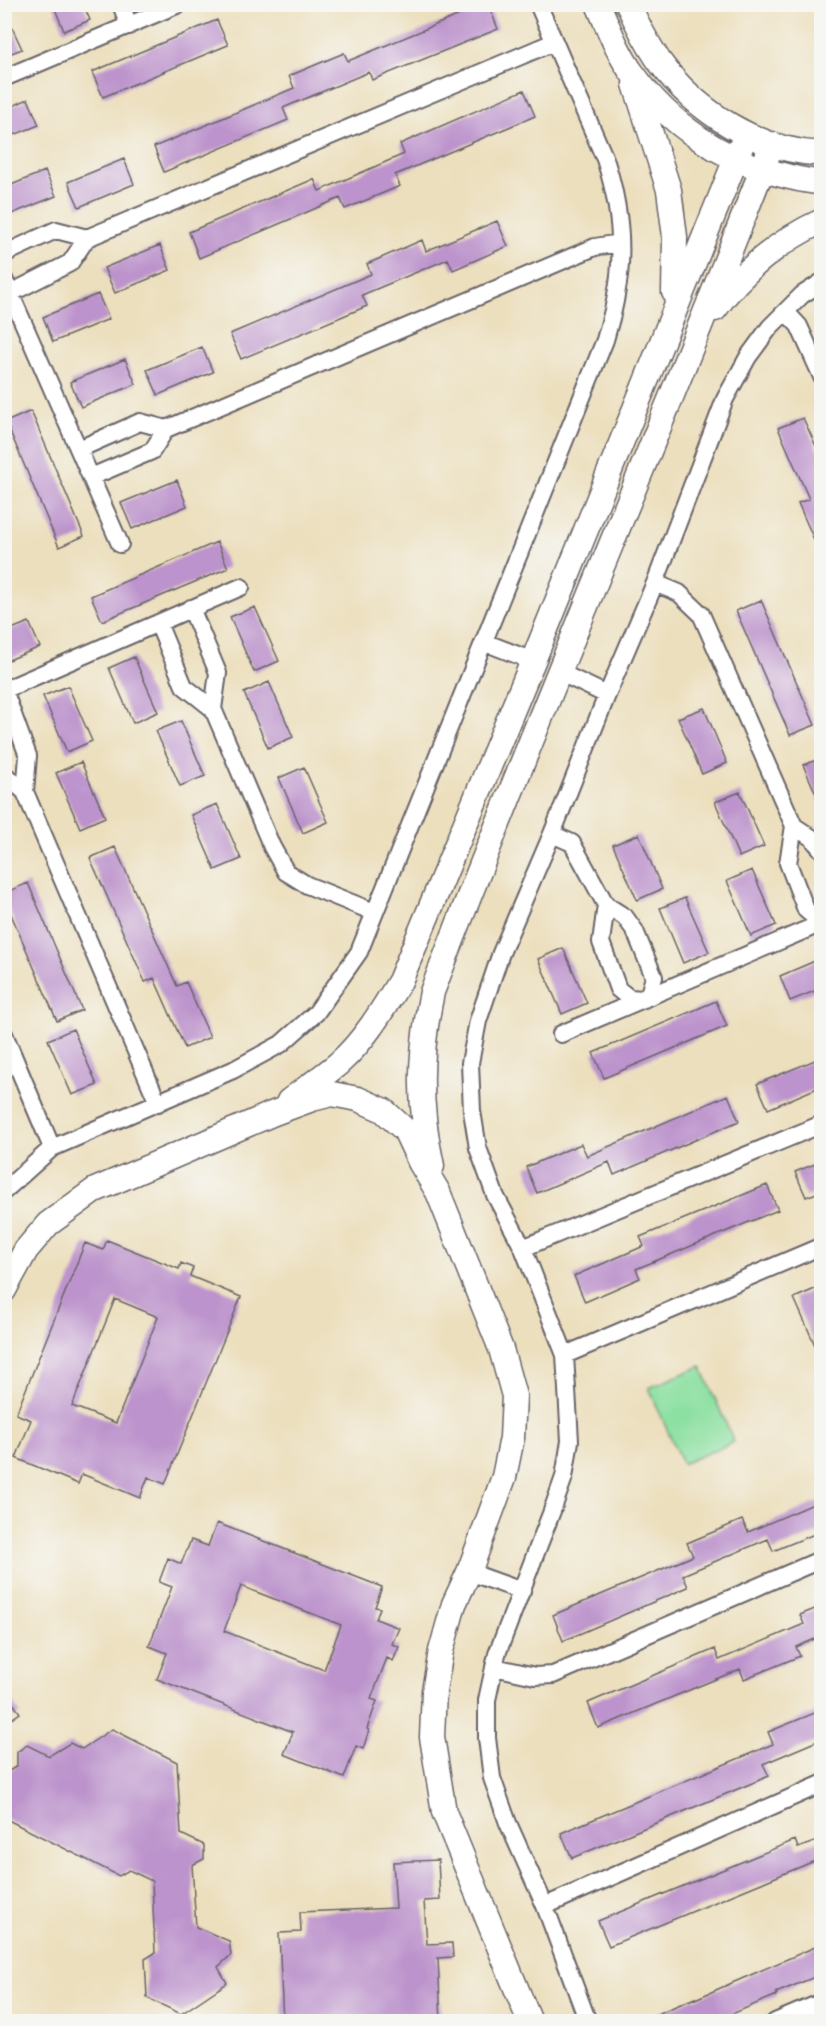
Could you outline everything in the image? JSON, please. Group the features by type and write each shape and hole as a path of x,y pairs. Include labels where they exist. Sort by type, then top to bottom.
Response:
{"main road":[{"path":"598,4 632,73 669,190 675,237 674,311"},
{"path":"628,4 643,36 660,62 681,86 707,108 746,134 791,150 822,154"},
{"path":"632,73 654,100 675,120 735,160 761,170 812,182 822,182"},
{"path":"274,1113 338,1064 359,1041 400,981 533,661 746,134"},
{"path":"438,1192 426,1137 421,1080 425,1025 432,992 772,144"},
{"path":"688,358 711,315 727,292 755,265 784,243 822,221"},
{"path":"4,1290 26,1250 48,1224 95,1190 274,1113 332,1094 358,1099 383,1110 405,1130 438,1192 501,1350 514,1396 512,1438 504,1477 469,1572 454,1604 441,1652 434,1691 432,1737 444,1812 530,2022"}],"street":[{"path":"121,4 129,26"},
{"path":"4,78 129,26 160,8 178,4"},
{"path":"4,1191 52,1148 233,1070 281,1044 316,1013 359,952 605,340 617,294 620,243 617,207 605,159 538,4"},
{"path":"120,544 8,286 70,263 87,238 554,42"},
{"path":"4,254 56,230 87,238"},
{"path":"91,477 152,451 166,429 595,247 620,243"},
{"path":"588,2022 545,1906 508,1823 492,1778 487,1738 487,1700 497,1654 564,1477 570,1441 565,1355 523,1248 495,1195 478,1148 472,1111 470,1063 478,1021 501,953 655,583 725,399 748,357 770,327 802,295 822,282"},
{"path":"786,312 800,326 822,377"},
{"path":"79,449 140,422 166,429"},
{"path":"655,583 679,593 701,614 794,826 812,838 822,850"},
{"path":"25,792 28,756 4,690 241,587"},
{"path":"191,608 218,674 213,709"},
{"path":"158,623 184,686 213,709 272,847 286,872 306,885 374,912"},
{"path":"484,642 533,661"},
{"path":"559,672 607,695"},
{"path":"4,774 25,792 158,1102"},
{"path":"794,826 788,863 806,910 822,921"},
{"path":"552,834 572,843 606,905 625,917 635,931 654,977 650,991 644,999"},
{"path":"606,905 601,942 618,989 629,998 644,999"},
{"path":"561,1034 822,921"},
{"path":"4,1034 52,1148"},
{"path":"523,1248 822,1124"},
{"path":"565,1355 822,1246"},
{"path":"494,1667 535,1676 554,1675 822,1560"},
{"path":"469,1572 522,1591"},
{"path":"545,1906 822,1784"},
{"path":"775,2022 822,2002"}],"green space":[{"path":"701,1366 734,1442 682,1464 649,1388"}],"building":[{"path":"53,4 83,4 90,20 64,31"},
{"path":"488,4 498,29 372,80 369,72 283,108 288,120 164,172 154,147 294,88 289,76 344,53 348,61"},
{"path":"4,10 22,49 4,56"},
{"path":"217,20 228,45 103,97 92,72"},
{"path":"524,90 535,116 395,175 400,186 345,209 340,198 199,258 189,232 314,179 319,191 404,154 400,144"},
{"path":"28,99 39,125 4,139 4,110"},
{"path":"124,159 134,184 79,207 68,182"},
{"path":"45,171 56,196 4,217 4,188"},
{"path":"497,221 508,246 453,270 448,259 362,295 367,306 241,359 230,334 371,274 367,264 422,240 426,251"},
{"path":"160,245 170,270 115,293 104,268"},
{"path":"98,294 109,319 53,342 43,317"},
{"path":"202,347 213,372 158,395 147,370"},
{"path":"125,359 136,384 81,407 70,382"},
{"path":"31,411 84,536 59,547 6,422"},
{"path":"803,418 822,459 822,558 798,503 809,499 778,428"},
{"path":"177,480 187,506 132,529 121,503"},
{"path":"217,542 228,568 102,621 91,596"},
{"path":"761,600 815,725 790,735 736,611"},
{"path":"255,607 279,661 254,672 230,617"},
{"path":"29,622 40,647 4,662 4,632"},
{"path":"134,657 158,712 133,723 109,668"},
{"path":"269,682 293,737 268,748 244,693"},
{"path":"68,686 92,741 67,752 43,696"},
{"path":"704,708 727,763 702,774 678,718"},
{"path":"181,721 205,776 180,786 156,731"},
{"path":"822,758 822,807 803,765"},
{"path":"81,762 105,817 80,828 56,773"},
{"path":"304,767 328,822 303,833 279,778"},
{"path":"740,792 764,846 739,857 715,802"},
{"path":"217,804 241,859 215,870 191,815"},
{"path":"639,834 662,889 637,900 613,845"},
{"path":"115,847 177,986 186,982 210,1037 185,1048 154,978 145,982 90,858"},
{"path":"752,870 776,925 751,936 727,881"},
{"path":"28,883 82,1010 57,1021 4,898 4,893"},
{"path":"685,898 709,952 683,963 660,908"},
{"path":"563,948 587,1003 562,1014 538,959"},
{"path":"822,958 822,988 790,1001 780,976"},
{"path":"716,1001 727,1026 604,1078 593,1053"},
{"path":"73,1029 97,1085 72,1095 48,1040"},
{"path":"822,1057 822,1086 768,1109 757,1084"},
{"path":"728,1095 739,1121 614,1175 609,1162 537,1193 526,1167 581,1144 587,1156"},
{"path":"822,1161 822,1191 806,1197 795,1172"},
{"path":"767,1185 778,1210 636,1269 640,1278 585,1302 574,1276 644,1246 640,1237"},
{"path":"107,1240 179,1269 181,1263 193,1268 190,1276 241,1297 165,1484 148,1477 140,1498 82,1474 78,1484 16,1458 31,1420 16,1414 85,1243 103,1250","holes":["115,1299 158,1317 116,1423 72,1406"]},
{"path":"822,1286 822,1361 794,1298"},
{"path":"818,1502 822,1511 822,1531 773,1551 768,1539 683,1575 688,1587 563,1641 553,1615 693,1556 687,1543 742,1520 748,1532"},
{"path":"217,1523 382,1587 375,1607 380,1608 376,1619 399,1628 392,1644 399,1647 393,1661 387,1658 371,1699 377,1701 363,1749 356,1746 344,1778 284,1754 293,1732 157,1679 167,1653 149,1646 172,1587 159,1582 168,1558 181,1564 191,1540 208,1546","holes":["241,1586 341,1625 324,1670 224,1631"]},
{"path":"822,1606 822,1636 796,1647 800,1656 744,1679 740,1669 598,1728 588,1703 715,1649 719,1660 804,1624 800,1615"},
{"path":"4,1691 20,1713 4,1724"},
{"path":"822,1710 822,1739 763,1764 769,1776 572,1858 561,1833 773,1744 768,1732"},
{"path":"112,1729 177,1762 181,1834 204,1845 204,1859 192,1865 196,1927 229,1941 231,1955 218,1967 227,1983 181,2014 147,1998 145,1959 155,1953 152,1881 129,1870 119,1876 4,1818 4,1774 17,1766 17,1752 27,1745 49,1756 70,1743 82,1749"},
{"path":"822,1839 822,1858 609,1946 598,1921 795,1840 798,1848"},
{"path":"438,1860 440,1900 424,1901 427,1944 452,1943 453,1957 438,1958 441,2022 283,2022 279,1933 301,1932 300,1912 396,1908 393,1862"},
{"path":"822,1944 822,1974 776,1993 777,1995 713,2022 638,2022 695,1999"}]}
